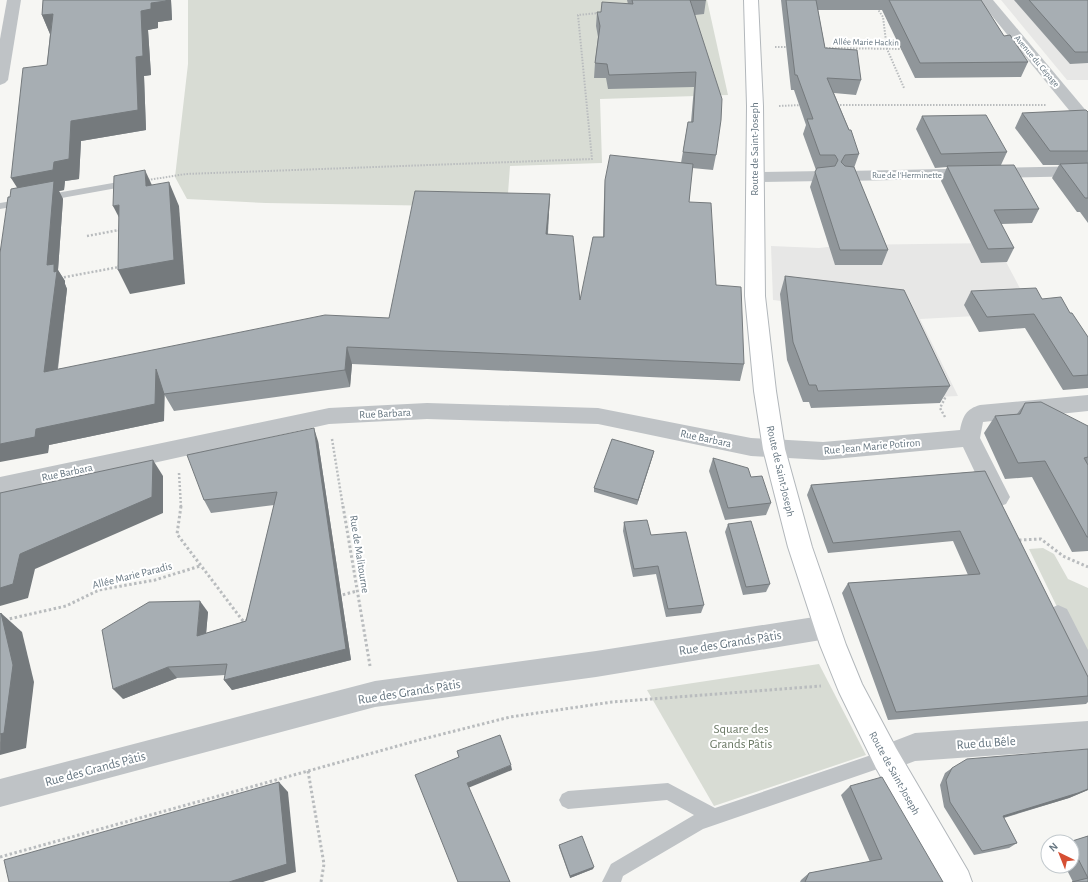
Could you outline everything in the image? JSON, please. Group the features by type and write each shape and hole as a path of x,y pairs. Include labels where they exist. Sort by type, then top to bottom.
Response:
{"street":[{"path":"0,80 14,0"},
{"name":"Route de Saint-Joseph","path":"751,0 755,106 755,296 765,391 774,449 800,547 826,627 852,692 886,758 957,882"},
{"name":"Avenue du Cépage","path":"986,0 1088,123"},
{"name":"Rue de l'Herminette","path":"846,176 1088,171"},
{"path":"754,177 824,176"},
{"path":"1019,540 969,438 973,418 980,413 1088,403"},
{"name":"Rue Barbara","path":"0,487 329,416 427,411 598,416 751,447 774,449"},
{"name":"Rue Jean Marie Potiron","path":"774,449 823,451 969,438"},
{"path":"1047,595 1088,677"},
{"name":"Rue des Grands Pâtis","path":"0,793 375,694 596,664 826,627"},
{"name":"Rue du Bêle","path":"886,758 916,747 1088,735"}],"lane":[{"path":"0,206 124,184"},
{"path":"611,882 617,870 699,822 886,758"},
{"path":"568,800 668,791 714,817"}],"path":[{"path":"876,6 882,17 887,49 904,88"},
{"path":"124,184 186,174 592,159 578,15 600,13"},
{"path":"882,17 890,17"},
{"path":"752,47 792,48"},
{"name":"Allée Marie Hackin","path":"816,48 910,49"},
{"path":"833,105 1074,105"},
{"path":"755,106 809,106"},
{"path":"87,236 119,230 119,237"},
{"path":"59,278 119,267 119,260"},
{"name":"Rue de Malitourne","path":"329,416 375,694"},
{"path":"178,448 181,512 177,534 243,621 251,619"},
{"path":"1019,540 1041,539 1063,556 1088,567"},
{"name":"Allée Marie Paradis","path":"0,621 66,606 99,590 155,580 200,566"},
{"path":"335,597 357,591"},
{"path":"0,857 510,716 612,702 826,686"},
{"path":"308,771 324,864 321,882"}],"shaded area":[{"path":"1001,0 1088,0 1088,80 1067,80"},
{"path":"996,243 1033,313 920,319 958,396 937,397 781,301 773,300 771,246 819,248 844,245"}],"green space":[{"path":"188,0 707,0 728,95 600,99 602,163 510,166 507,207 266,203 187,199 175,177 188,64"},
{"path":"1043,548 1054,554 1068,579 1088,588 1088,671 1029,549"},
{"name":"Square des Grands Pâtis","path":"819,664 866,755 714,806 647,690"}],"building":[{"path":"43,0 166,1 151,3 151,9 141,11 143,56 136,57 138,110 71,121 69,159 54,162 53,170 11,178 23,68 47,65 53,14 42,15"},
{"path":"632,0 690,0 722,99 721,120 716,155 683,152 688,122 693,122 696,72 609,75 607,64 595,63 600,26 597,12 601,12 602,2 633,4"},
{"path":"786,0 816,0 825,48 857,50 861,80 827,78 849,130 851,130 859,154 845,155 841,162 845,166 854,167 888,250 840,250 815,172 817,168 835,166 838,160 835,155 820,155 807,119 813,119 797,75 795,75"},
{"path":"889,0 981,0 1004,36 1010,35 1028,62 920,63"},
{"path":"1029,0 1088,0 1088,52 1075,52"},
{"path":"1086,110 1088,112 1088,151 1050,151 1022,113"},
{"path":"986,115 1007,152 941,154 922,116"},
{"path":"610,155 693,164 689,202 711,203 716,285 741,287 744,364 347,347 345,370 164,394 156,369 155,404 36,429 35,437 0,444 0,253 8,197 10,197 11,189 54,181 47,265 54,264 54,272 57,271 44,372 325,315 389,318 415,191 550,194 546,234 573,236 580,300 593,237 604,237 605,180"},
{"path":"1088,163 1088,198 1085,198 1060,164"},
{"path":"1014,165 1039,209 994,210 1014,248 988,249 947,166"},
{"path":"145,170 146,186 169,182 174,260 118,270 119,205 113,206 114,176"},
{"path":"785,276 904,290 950,386 818,391 816,385 809,385 793,342"},
{"path":"1036,288 1042,299 1061,297 1070,313 1072,313 1088,337 1088,375 1073,376 1034,314 987,317 971,291"},
{"path":"1041,402 1088,426 1088,457 1084,458 1088,465 1088,537 1045,461 1018,463 995,416 1020,414 1025,403"},
{"path":"314,428 346,649 224,680 227,664 168,667 113,689 102,630 149,602 200,601 197,636 246,621 277,492 204,500 187,455"},
{"path":"612,439 654,451 638,500 594,488"},
{"path":"713,458 748,468 751,477 762,476 771,503 728,508"},
{"path":"153,460 152,497 20,554 13,584 0,588 0,493"},
{"path":"985,471 1088,677 1088,696 896,712 848,583 980,574 960,531 833,543 811,485"},
{"path":"647,520 651,535 686,532 704,605 668,609 658,566 634,569 624,522"},
{"path":"751,521 770,584 746,587 728,524"},
{"path":"1,613 13,665 4,733 0,734 0,614"},
{"path":"500,735 511,765 467,783 510,882 458,882 415,775 459,757 457,751"},
{"path":"1088,749 1088,789 1003,816 1017,843 982,851 950,802 946,780 952,768 967,759"},
{"path":"882,777 943,882 805,882 809,873 882,859 850,786"},
{"path":"279,782 287,864 229,882 9,882 4,860"},
{"path":"582,836 594,867 570,876 559,845"},
{"path":"1088,836 1088,878 1080,862 1080,839"},
{"path":"1088,878 1088,882 1072,882"}]}
